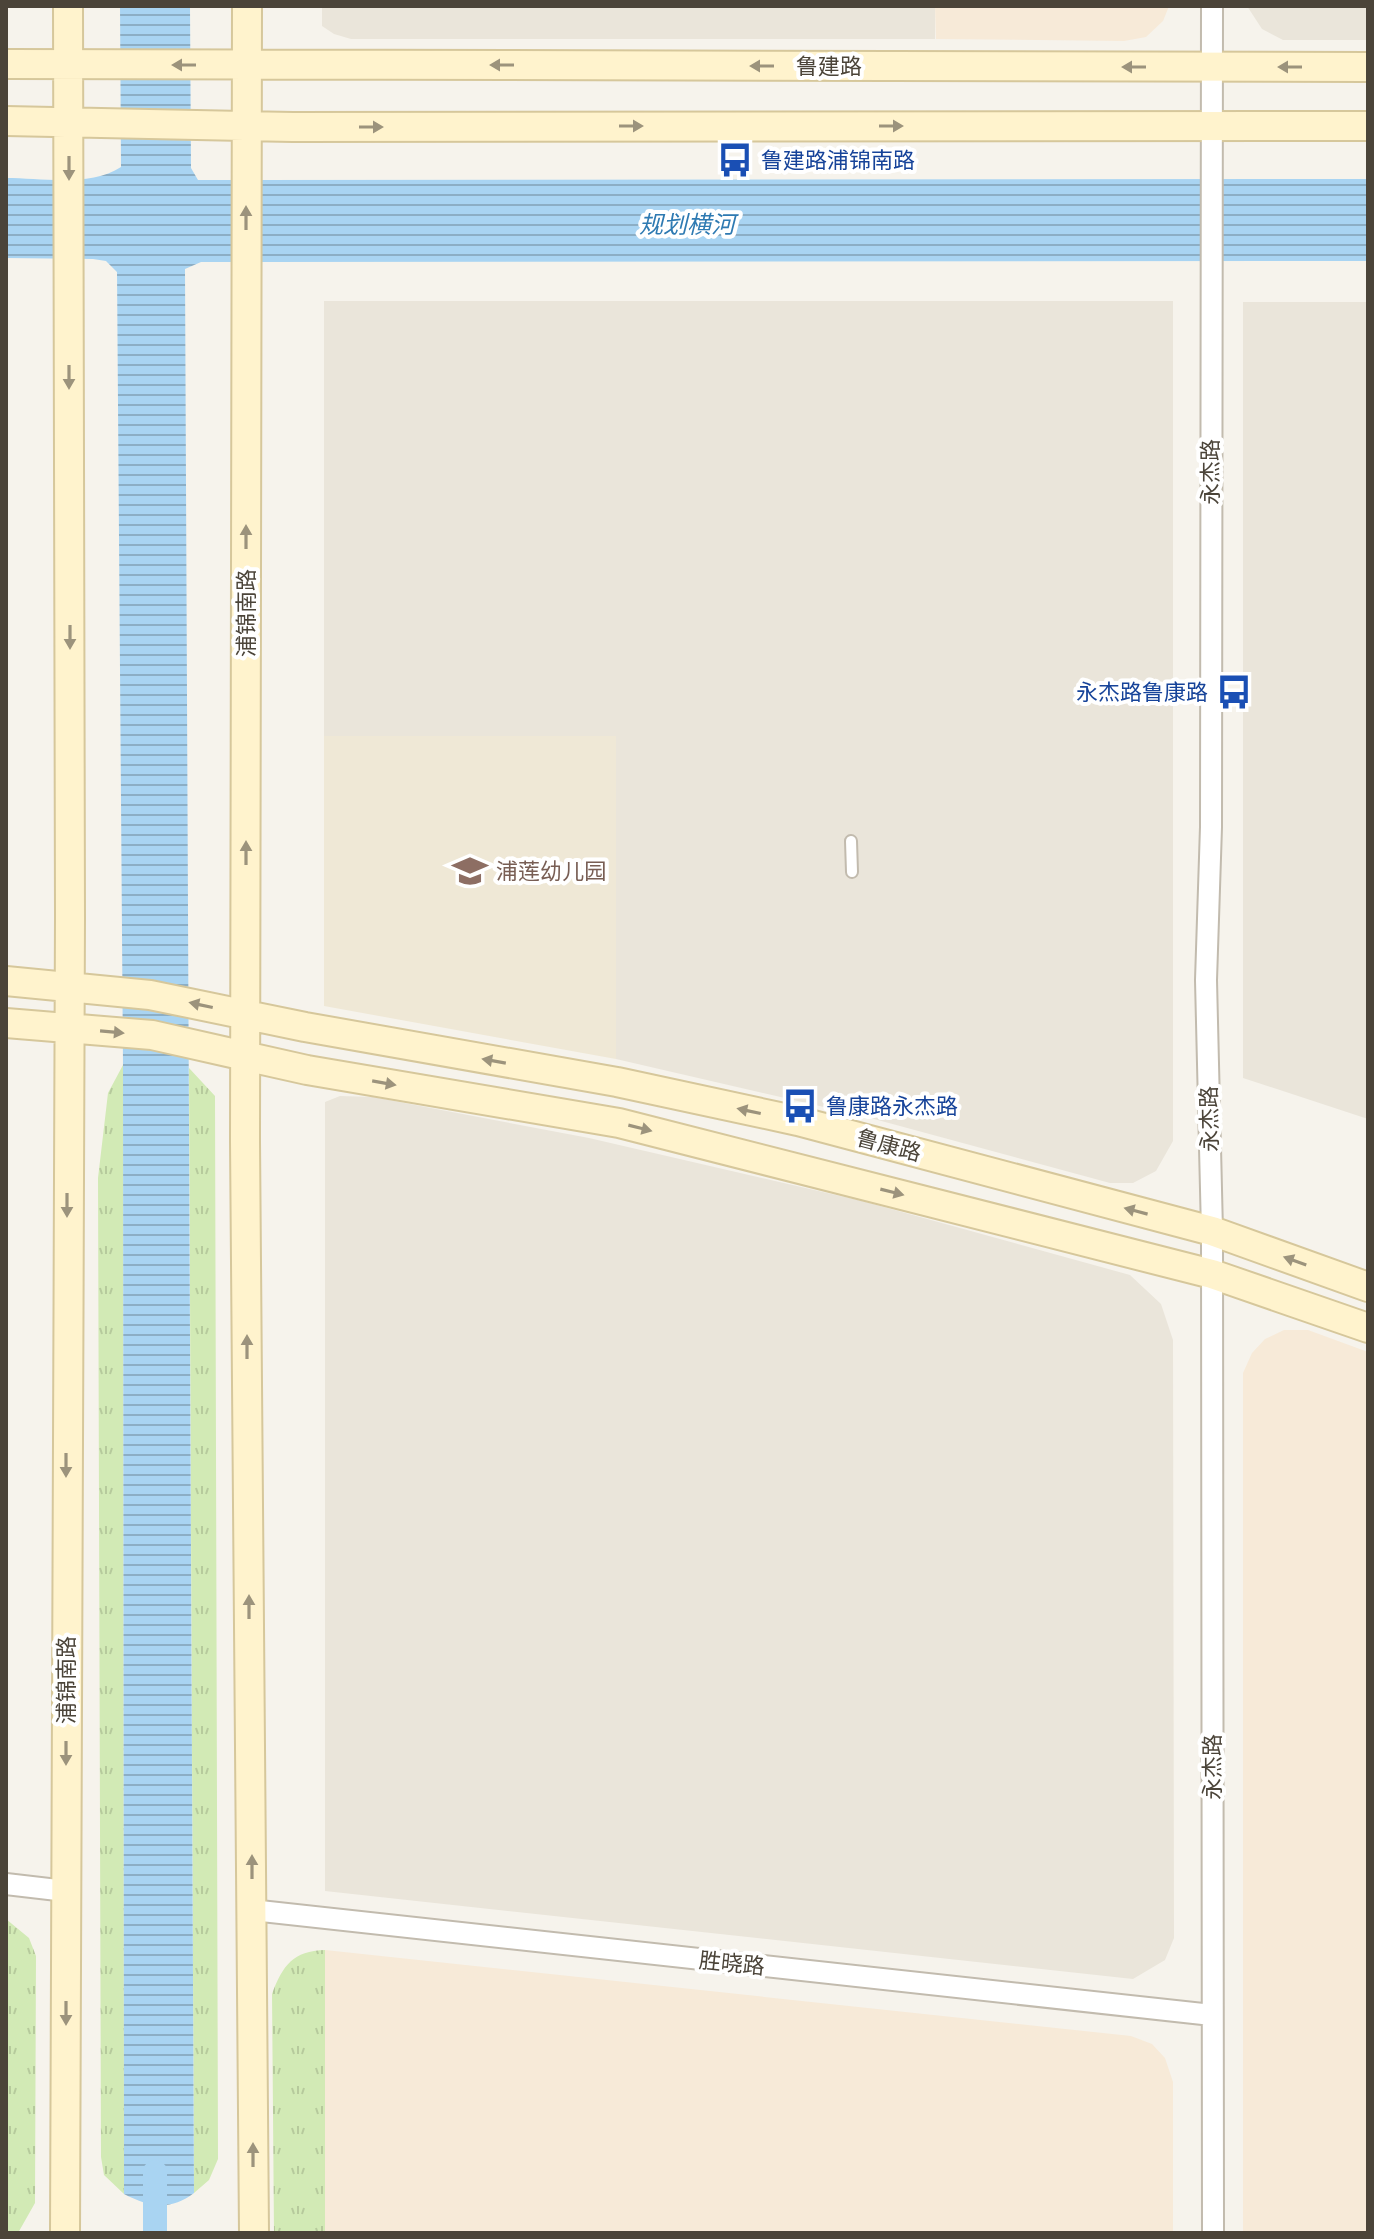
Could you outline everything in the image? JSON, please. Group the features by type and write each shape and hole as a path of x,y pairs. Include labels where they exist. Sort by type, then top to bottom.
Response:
{"street":[{"path":"68,6 69,122"},
{"name":"浦锦南路","path":"247,6 245,1141 252,1910"},
{"name":"永杰路","path":"1212,6 1211,827 1206,980 1212,1231 1213,2233"},
{"name":"鲁建路","path":"7,64 1368,67"},
{"path":"9,121 293,127 1368,126"},
{"name":"浦锦南路","path":"65,2233 70,917 69,122"},
{"name":"鲁康路","path":"6,981 150,995 305,1027 617,1082 798,1121 1212,1231 1368,1287"},
{"name":"鲁康路","path":"6,1023 152,1035 307,1070 619,1123 1212,1274 1368,1328"},
{"path":"6,1884 66,1891"},
{"path":"252,1910 254,2233"},
{"name":"胜晓路","path":"252,1910 1212,2015"}],"lane":[{"path":"851,841 852,872"}],"shaded area":[{"path":"322,6 935,6 935,39 351,39 322,26"},
{"path":"935,6 1169,6 1163,21 1146,37 1124,41 936,39"},
{"path":"1247,6 1368,6 1368,40 1283,40 1262,29"},
{"path":"324,301 1173,301 1173,1141 1156,1171 1133,1183 1110,1183 863,1116 616,1059 615,737 324,736"},
{"path":"1243,302 1368,302 1368,1119 1243,1078"},
{"name":"浦莲幼儿园","path":"324,736 616,736 616,1059 324,1006"},
{"path":"340,1096 373,1097 589,1138 862,1201 1130,1275 1161,1304 1173,1340 1174,1938 1165,1960 1133,1979 325,1891 325,1102"},
{"path":"1284,1330 1308,1330 1368,1352 1368,2233 1243,2233 1243,1373 1252,1353 1265,1339"},
{"path":"325,1950 1131,2036 1152,2044 1165,2058 1173,2082 1173,2233 325,2233"}],"green space":[{"path":"123,1065 124,2194 104,2175 101,2157 98,1178 108,1093"},
{"path":"189,1068 215,1096 218,2159 209,2180 194,2193"},
{"path":"6,1919 29,1938 36,1956 35,2203 18,2233 6,2233"},
{"path":"325,1950 325,2233 274,2233 272,1994 280,1975 297,1957"}],"water":[{"name":"规划横河","path":"120,6 190,6 191,168 198,180 1368,179 1368,261 201,262 185,269 194,2193 168,2205 142,2202 124,2194 123,1065 117,272 106,261 93,259 6,258 6,178 81,179 121,167"}],"waterway":[{"path":"155,2172 155,2233"}],"place":[{"name":"鲁建路浦锦南路","path":"735,160"},
{"name":"永杰路鲁康路","path":"1234,692"},
{"name":"浦莲幼儿园","path":"470,871"},
{"name":"鲁康路永杰路","path":"800,1106"}]}
